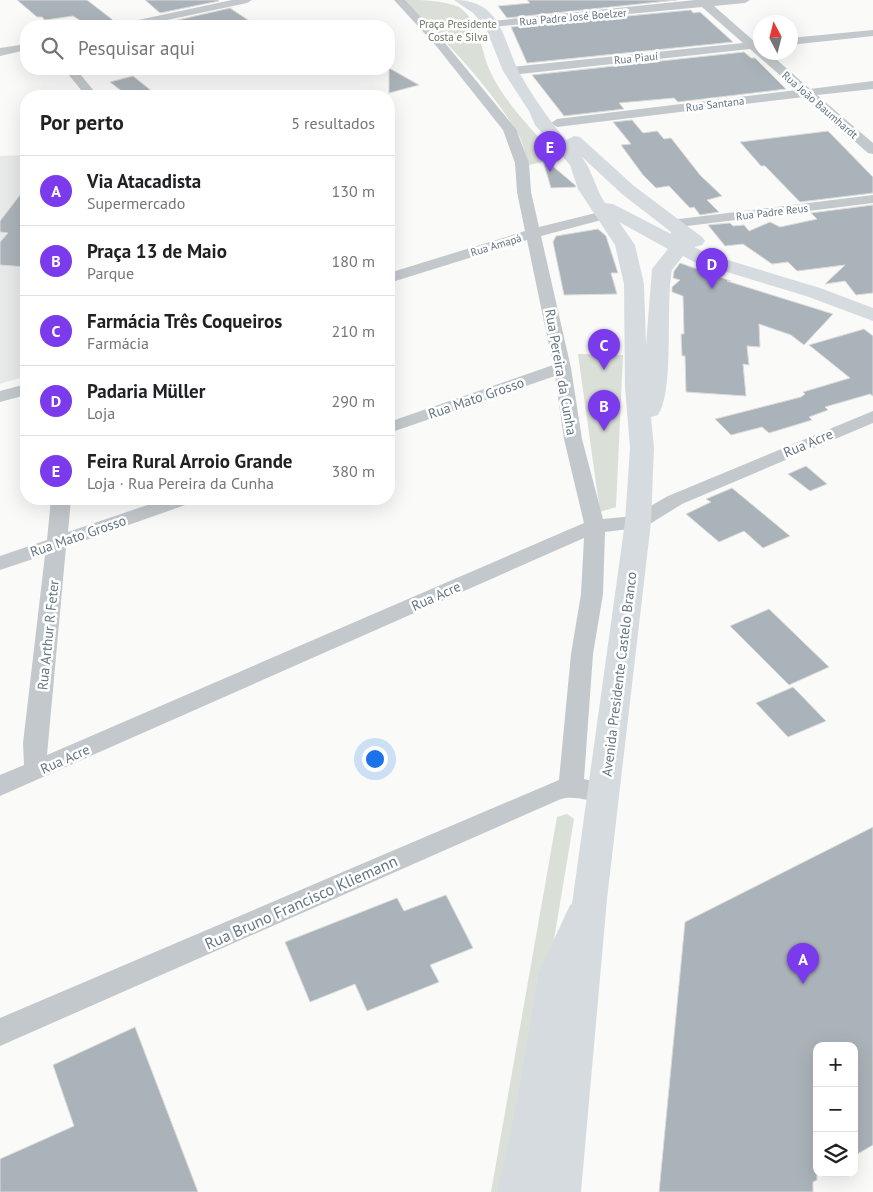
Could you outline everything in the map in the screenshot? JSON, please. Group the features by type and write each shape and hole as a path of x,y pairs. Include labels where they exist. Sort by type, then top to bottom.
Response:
{"main road":[{"path":"461,0 478,10 492,24 511,71 604,186 636,241 641,256 645,387 642,448"},
{"path":"548,119 628,190 675,240"},
{"name":"Avenida Presidente Castelo Branco","path":"548,119 543,125 578,164 595,202 625,245 634,284 636,387 642,448 638,522 590,899 560,1192"},
{"path":"628,190 609,187 595,202 675,240 701,258 813,292 873,315"},
{"path":"625,245 630,253 637,258 675,240 702,245 757,275"},
{"name":"Avenida Presidente Castelo Branco","path":"642,448 655,388 660,279 662,269 675,240"},
{"name":"Avenida Presidente Castelo Branco","path":"518,1192 536,1106 557,972 590,899"},
{"path":"535,1192 538,1172 536,1106"}],"street":[{"path":"152,20 247,0"},
{"name":"Rua Pereira da Cunha","path":"399,0 441,45 509,129 522,163 524,192 562,368 573,439 595,526 592,594 582,654 571,786"},
{"name":"Rua Padre José Boelzer","path":"492,24 703,2 745,0"},
{"name":"Rua João Baumhardt","path":"703,2 753,43"},
{"path":"798,41 873,33"},
{"name":"Rua Piauí","path":"511,71 753,46"},
{"path":"0,52 20,48"},
{"name":"Rua João Baumhardt","path":"772,60 806,93 873,150"},
{"path":"75,75 87,90"},
{"name":"Rua Santana","path":"548,119 873,85"},
{"name":"Rua Padre Reus","path":"675,240 873,199"},
{"name":"Rua Amapá","path":"395,276 563,224 595,202"},
{"name":"Rua Mato Grosso","path":"395,426 562,368"},
{"path":"0,397 20,391"},
{"name":"Rua Acre","path":"0,786 595,526 638,522 675,500 873,416"},
{"name":"Rua Arthur R Feter","path":"36,771 35,743 61,505"},
{"name":"Rua Mato Grosso","path":"0,563 166,505"},
{"path":"571,786 604,793"},
{"name":"Rua Bruno Francisco Kliemann","path":"0,1032 554,791 571,786"}],"shaded area":[{"path":"20,155 20,378 0,384 0,156"}],"green space":[{"name":"Praça Presidente Costa e Silva","path":"403,0 446,3 459,7 466,13 476,28 487,63 496,83 521,117 558,159 528,165 519,136 493,96 434,30"},
{"path":"578,354 623,355 616,507 600,512"},
{"path":"567,814 574,819 512,1192 491,1192 557,817"}],"building":[{"path":"17,0 87,0 113,20 79,20 73,16 45,20 42,17 37,17"},
{"path":"145,0 218,0 219,1 160,13"},
{"path":"527,0 677,0 507,18 498,6 530,3"},
{"path":"230,8 248,20 178,20"},
{"path":"691,10 693,13 700,12 733,42 527,63 511,27"},
{"path":"744,52 753,60 757,60 786,89 678,102 674,98 619,103 624,109 564,116 532,75"},
{"path":"395,71 419,85 395,91 389,90 389,75 395,75"},
{"path":"133,76 150,90 120,90 110,82"},
{"path":"632,120 643,133 657,131 664,139 671,138 700,175 722,196 707,200 719,212 700,215 694,207 690,208 669,186 656,188 643,175 621,145 631,144 613,122"},
{"path":"828,131 873,177 873,193 800,202 765,166 761,166 740,142"},
{"path":"542,157 575,185 576,187 551,188"},
{"path":"20,195 20,267 0,265 0,242 8,233 0,232 0,221"},
{"path":"873,205 873,293 856,295 845,281 825,284 845,265 797,271 788,262 772,264 743,244 725,246 708,225 730,223 733,226 744,225 749,231 770,222 780,227 817,219 811,213"},
{"path":"598,229 606,236 618,273 611,273 617,294 564,295 553,242 556,236"},
{"path":"680,263 731,281 727,281 833,314 804,345 791,335 759,324 760,347 747,346 749,365 743,364 746,396 686,392 685,356 682,356 681,334 684,334 683,296 672,292 672,287 680,280 673,278 674,271"},
{"path":"864,329 873,336 873,396 870,394 825,407 828,410 809,417 812,420 769,433 762,427 731,435 715,419 801,397 805,394 803,392 850,378 809,345"},
{"path":"806,466 827,484 810,491 788,474"},
{"path":"732,488 790,536 763,548 744,531 719,542 686,514 711,502 706,499"},
{"path":"769,609 829,667 789,685 730,626"},
{"path":"793,687 826,721 788,737 756,703"},
{"path":"873,827 873,1145 858,1154 858,1042 813,1042 813,1177 817,1177 817,1180 813,1182 813,1192 659,1192 685,922"},
{"path":"446,895 473,948 430,965 439,982 367,1011 355,984 310,1002 285,942 397,898 404,911"},
{"path":"135,1027 198,1192 0,1192 0,1159 74,1126 53,1065"}],"place":[{"name":"Feira Rural Arroio Grande","path":"550,172"},
{"name":"Padaria Müller","path":"712,289"},
{"name":"Farmácia Três Coqueiros","path":"604,370"},
{"name":"Praça 13 de Maio","path":"604,431"},
{"name":"Via Atacadista","path":"803,984"}]}
